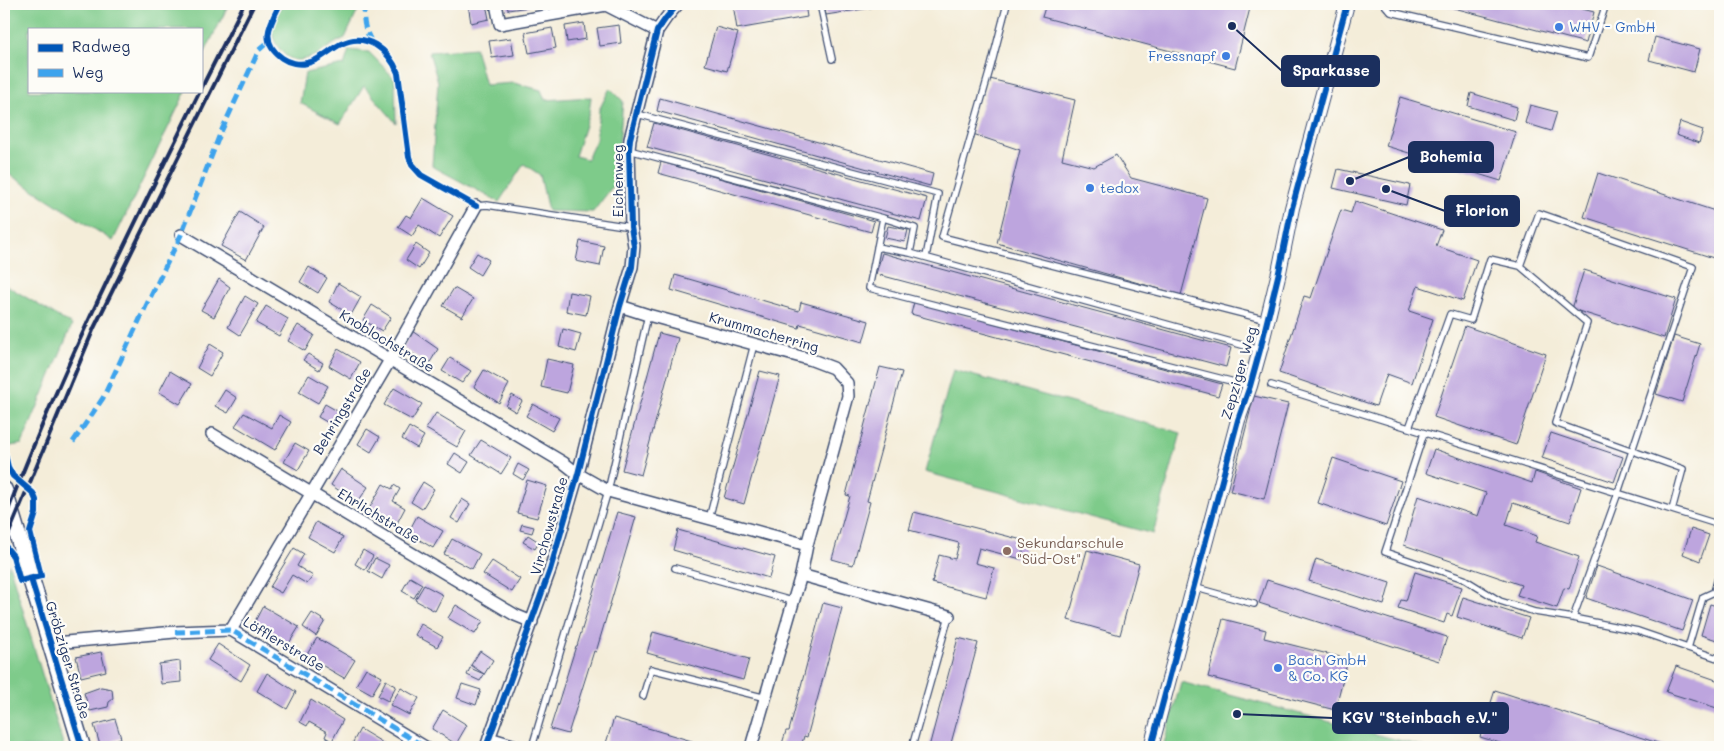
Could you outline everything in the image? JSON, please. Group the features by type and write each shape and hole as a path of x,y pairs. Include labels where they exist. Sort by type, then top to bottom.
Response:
{"main road":[{"name":"Gröbziger Straße","path":"4,490 82,747"}],"street":[{"path":"496,4 500,24 606,4 658,31"},
{"name":"Eichenweg","path":"620,306 632,267 634,246 631,227 629,150 658,31 678,4"},
{"name":"Zepziger Weg","path":"1150,747 1238,420 1260,350 1292,210 1347,4"},
{"name":"Behringstraße","path":"231,630 390,360 476,206"},
{"name":"Knoblochstraße","path":"181,236 564,463 578,474"},
{"name":"Krummacherring","path":"620,306 812,360 833,368 847,383 848,396 807,545 801,575 751,747"},
{"name":"Virchowstraße","path":"488,743 550,570 578,474 620,306"},
{"name":"Ehrlichstraße","path":"212,434 515,615 532,622"},
{"path":"578,474 608,492 807,545"},
{"path":"801,575 949,616"},
{"name":"Löfflerstraße","path":"51,646 66,642 176,632 231,630 425,747"},
{"path":"488,743 518,747"}],"lane":[{"path":"820,4 832,60"},
{"path":"1007,4 942,236 1267,320"},
{"path":"1384,4 1391,12 1588,58 1604,10 1601,4"},
{"path":"637,114 938,194 926,257"},
{"path":"629,150 915,228 910,253"},
{"path":"476,206 487,205 631,227"},
{"path":"1520,266 1539,213 1693,267 1618,493 1573,618"},
{"path":"883,218 869,288 1250,386"},
{"path":"877,246 926,257 1260,350"},
{"path":"1409,428 1450,314 1471,320 1490,259 1520,266 1587,323 1555,423 1683,469 1672,510"},
{"path":"532,747 608,492 648,315"},
{"path":"709,519 754,344"},
{"path":"1271,385 1720,525"},
{"path":"1424,432 1385,552 1464,578 1500,600 1535,612 1638,630 1720,659"},
{"path":"674,568 792,601"},
{"path":"1688,648 1704,597 1714,592 1720,570"},
{"path":"1193,587 1254,604"},
{"path":"912,747 949,616"},
{"path":"643,696 651,669 766,698"}],"green space":[{"path":"4,4 229,4 202,58 202,28 28,28 28,92 186,92 113,241 4,171"},
{"path":"282,4 361,4 345,38 313,57 298,60 286,56 274,40 273,24"},
{"path":"475,48 485,85 514,83 541,90 545,100 591,97 589,113 575,156 587,159 596,140 599,110 610,88 623,101 616,182 593,212 548,211 540,175 524,164 499,202 432,166 438,82 429,52"},
{"path":"349,50 369,52 395,79 396,123 364,86 340,124 300,103 305,73 344,65"},
{"path":"4,284 72,325 22,444 5,447 4,443"},
{"path":"953,370 1181,433 1153,534 925,472"},
{"path":"9,564 64,747 4,747 4,579"},
{"path":"1181,682 1424,747 1163,747"}],"building":[{"path":"468,4 486,4 489,19 471,23"},
{"path":"507,4 529,4 529,7 508,10"},
{"path":"733,4 805,4 807,17 737,29"},
{"path":"824,4 888,4 888,5 826,15"},
{"path":"1046,4 1251,4 1235,68 1042,17"},
{"name":"WHV - GmbH","path":"1439,4 1563,4 1594,12 1586,43"},
{"path":"584,23 586,39 567,42 565,26"},
{"path":"619,25 621,43 600,46 597,28"},
{"path":"716,27 738,33 727,71 705,65"},
{"path":"552,28 556,48 529,53 525,33"},
{"path":"1655,37 1700,49 1694,72 1649,60"},
{"path":"511,38 514,55 492,58 489,41"},
{"name":"tedox","path":"990,79 1075,100 1062,159 1094,167 1116,155 1131,178 1207,198 1181,295 997,243 1020,150 973,134"},
{"path":"1471,93 1517,107 1514,120 1468,106"},
{"path":"1400,97 1516,132 1501,181 1386,146"},
{"path":"660,98 933,174 930,186 657,111"},
{"path":"1530,105 1557,112 1551,131 1525,123"},
{"path":"1680,122 1703,130 1699,143 1676,135"},
{"path":"654,123 927,198 921,221 647,147"},
{"path":"661,162 874,221 871,232 658,173"},
{"path":"1338,169 1410,185 1406,205 1333,188"},
{"path":"1598,173 1715,211 1720,197 1720,260 1584,217"},
{"path":"423,198 453,216 439,238 419,225 412,236 398,227 406,215 411,218"},
{"path":"1355,201 1442,230 1436,246 1477,260 1463,301 1418,286 1409,311 1433,319 1412,383 1387,374 1376,406 1279,373 1304,296 1311,298 1341,210 1351,213"},
{"path":"240,212 264,227 246,260 221,246"},
{"path":"888,226 908,230 905,242 885,238"},
{"path":"580,241 604,246 600,266 576,261"},
{"path":"416,244 429,253 419,269 406,260"},
{"path":"477,253 489,260 480,275 468,267"},
{"path":"882,253 1231,348 1226,367 876,274"},
{"path":"309,267 327,278 318,293 300,282"},
{"path":"1584,270 1676,299 1664,338 1572,309"},
{"path":"675,275 799,311 801,302 869,321 863,342 800,324 799,328 671,290"},
{"path":"219,279 230,287 214,317 201,310"},
{"path":"338,283 361,297 351,315 329,302"},
{"path":"454,288 473,299 462,317 443,306"},
{"path":"569,292 590,296 586,315 566,311"},
{"path":"245,296 258,304 240,335 228,327"},
{"path":"914,302 1222,384 1218,396 911,314"},
{"path":"372,305 391,317 382,331 363,320"},
{"path":"266,306 288,319 279,336 256,323"},
{"path":"298,325 314,335 305,351 288,341"},
{"path":"1465,326 1546,354 1516,445 1434,417"},
{"path":"563,329 581,334 576,352 559,347"},
{"path":"412,331 438,349 429,364 403,348"},
{"path":"659,333 678,338 641,475 622,470"},
{"path":"1674,336 1700,344 1682,402 1656,394"},
{"path":"210,344 223,352 210,376 197,368"},
{"path":"338,349 360,362 351,379 329,366"},
{"path":"308,354 323,363 319,370 303,360"},
{"path":"450,358 471,371 462,383 442,371"},
{"path":"547,359 574,365 567,393 541,387"},
{"path":"880,367 902,372 867,501 870,502 853,565 832,559 850,496 846,495"},
{"path":"484,370 509,384 499,403 474,387"},
{"path":"170,371 192,384 180,404 159,392"},
{"path":"760,371 780,376 744,504 724,498"},
{"path":"309,375 328,386 318,403 299,392"},
{"path":"394,388 422,404 412,420 384,405"},
{"path":"225,390 237,398 228,413 215,406"},
{"path":"512,395 522,401 516,412 506,406"},
{"path":"1254,396 1288,404 1264,499 1230,491"},
{"path":"325,404 339,412 332,425 318,417"},
{"path":"533,404 559,418 552,431 526,416"},
{"path":"244,413 272,428 279,415 291,422 275,450 235,426"},
{"path":"436,413 466,431 457,447 426,429"},
{"path":"409,427 424,436 417,448 402,439"},
{"path":"367,429 380,437 371,452 358,444"},
{"path":"1551,433 1623,457 1614,482 1542,458"},
{"path":"481,440 511,458 501,474 471,455"},
{"path":"295,443 309,451 298,470 284,462"},
{"path":"1434,449 1532,483 1535,472 1581,488 1570,522 1513,503 1506,525 1537,536 1535,542 1579,557 1569,589 1564,588 1557,608 1517,595 1521,585 1404,545 1418,496 1478,516 1486,493 1426,473"},
{"path":"455,453 469,462 462,473 448,464"},
{"path":"1333,458 1401,481 1386,526 1318,503"},
{"path":"518,464 529,470 523,480 513,474"},
{"path":"341,469 368,487 357,503 331,485"},
{"path":"527,480 547,486 537,518 517,513"},
{"path":"423,482 434,489 422,509 411,502"},
{"path":"383,484 392,489 394,485 400,489 393,501 405,508 396,525 369,509"},
{"path":"462,499 470,504 459,523 451,518"},
{"path":"617,512 636,517 596,652 594,651 568,734 550,729"},
{"name":"Sekundarschule \"Süd-Ost\"","path":"914,512 1026,541 1021,559 979,548 975,563 994,568 986,597 932,583 939,555 955,559 959,543 909,530"},
{"path":"417,516 443,531 433,548 408,533"},
{"path":"316,522 343,537 335,552 308,537"},
{"path":"522,524 534,527 532,533 520,530"},
{"path":"1691,529 1709,535 1700,561 1683,554"},
{"path":"678,530 775,557 769,578 673,550"},
{"path":"528,535 539,542 535,549 523,542"},
{"path":"452,539 480,554 472,569 444,554"},
{"path":"294,548 304,554 297,566 313,576 307,584 292,575 281,593 270,587"},
{"path":"363,550 373,556 365,570 355,564"},
{"path":"1087,550 1139,564 1120,635 1068,620"},
{"path":"375,558 389,565 382,579 368,571"},
{"path":"1316,559 1390,583 1384,605 1309,581"},
{"path":"492,561 520,579 512,592 483,574"},
{"path":"1597,566 1693,600 1682,631 1586,598"},
{"path":"1415,572 1462,587 1452,616 1447,614 1444,623 1398,608 1401,600 1406,601"},
{"path":"410,577 422,584 414,598 402,591"},
{"path":"1267,580 1447,637 1439,661 1259,603"},
{"path":"424,585 443,595 435,611 415,600"},
{"path":"1463,597 1529,618 1522,638 1457,617"},
{"path":"823,603 842,608 807,737 804,736 801,747 781,747 786,731 789,731"},
{"path":"1710,604 1720,607 1720,641 1701,635"},
{"path":"456,605 483,621 475,634 448,618"},
{"path":"263,606 299,627 288,645 253,625"},
{"path":"312,613 325,621 316,636 303,627"},
{"name":"Bach GmbH & Co. KG","path":"1223,619 1266,630 1264,638 1348,659 1335,710 1208,677"},
{"path":"421,624 443,637 437,647 415,635"},
{"path":"653,632 749,659 743,680 647,653"},
{"path":"317,638 355,660 344,678 306,656"},
{"path":"958,638 978,643 950,747 929,747"},
{"path":"218,644 250,665 241,681 208,660"},
{"path":"480,651 493,660 480,681 467,675 470,668 484,674 471,665"},
{"path":"101,652 106,671 81,677 76,657"},
{"path":"180,661 181,682 161,684 159,664"},
{"path":"1676,666 1719,681 1720,677 1720,709 1666,692"},
{"path":"366,668 382,677 372,694 356,685"},
{"path":"267,673 296,692 287,709 257,691"},
{"path":"386,680 396,686 388,701 378,696"},
{"path":"462,684 481,690 476,705 457,698"},
{"path":"101,687 112,689 113,699 109,702 108,707 90,711 84,693"},
{"path":"401,688 419,698 409,715 390,705"},
{"path":"1495,690 1670,747 1513,747 1480,737"},
{"path":"311,700 343,720 332,741 325,737 327,732 309,722 307,726 300,722"},
{"path":"443,710 467,725 456,744 432,729"},
{"path":"614,718 712,747 620,747 606,743"},
{"path":"115,719 121,738 100,745 94,725"},
{"path":"360,729 390,747 359,747 353,742"}],"railway":[{"path":"202,87 244,4"},
{"path":"4,545 94,328 254,4"},
{"path":"4,521 48,411 96,304 200,92"}],"marked path":[{"path":"366,4 365,25 373,44"},
{"path":"73,442 103,398 181,235 220,134 259,50 268,42"},
{"path":"175,632 231,630 425,747"}],"cycle path":[{"path":"280,4 270,26 269,39 275,52 288,61 301,64 312,62 341,44 350,41 368,41 383,50 398,73 409,157 412,165 421,175 476,206"},
{"path":"486,747 550,570 578,474 620,306 632,267 634,246 631,227 630,139 657,31 678,4"},
{"path":"1151,747 1238,420 1260,350 1292,208 1347,4"},
{"path":"4,450 8,467 13,476 33,493 36,500 36,513 30,532 41,576 20,581 13,556 4,545"},
{"path":"31,579 82,747"}],"place":[{"name":"Sparkasse","path":"1232,26"},
{"name":"WHV - GmbH","path":"1559,27"},
{"name":"Fressnapf","path":"1226,56"},
{"name":"Bohemia","path":"1350,181"},
{"name":"tedox","path":"1090,188"},
{"name":"Florion","path":"1386,189"},
{"name":"Sekundarschule \"Süd-Ost\"","path":"1007,551"},
{"name":"Bach GmbH & Co. KG","path":"1278,668"},
{"name":"KGV \"Steinbach e.V.\"","path":"1237,714"}]}
